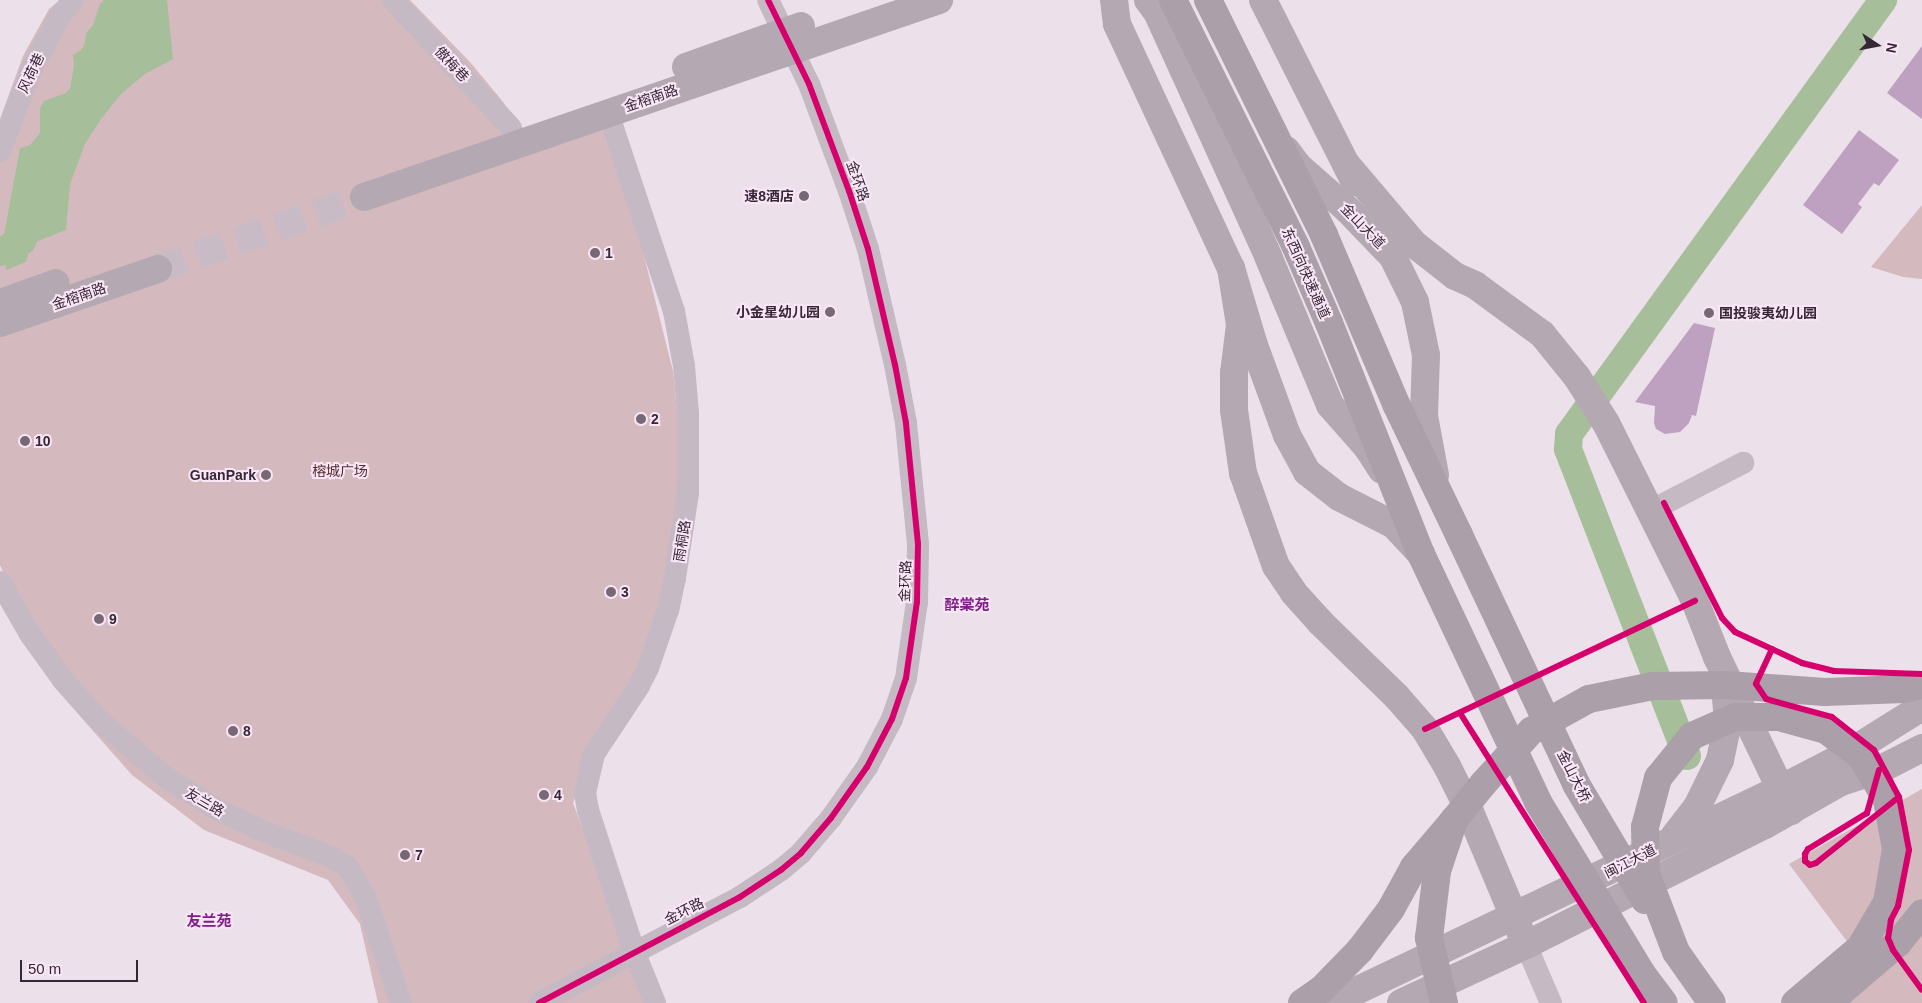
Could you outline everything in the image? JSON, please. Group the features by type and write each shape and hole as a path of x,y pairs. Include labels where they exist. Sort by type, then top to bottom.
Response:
{"highway":[{"name":"东西向快速通道","path":"1173,0 1296,247 1367,416 1421,554"},
{"path":"1208,0 1324,235 1396,404 1437,486"},
{"name":"金山大桥","path":"1437,486 1576,784 1676,952 1712,1003"},
{"path":"1421,554 1538,802 1642,974 1664,1003"},
{"path":"1302,1003 1322,989 1360,950 1391,909 1414,867 1483,784 1531,731 1589,699 1653,686 1727,685 1825,692 1904,689 1922,685"},
{"path":"1676,952 1646,874 1645,827 1658,778 1692,736 1735,717 1779,717 1826,730 1861,756 1887,800 1896,849 1887,902 1860,948 1796,1003"},
{"path":"1444,1003 1429,938 1437,871 1454,820"},
{"path":"1828,1003 1898,943 1922,913"}],"main road":[{"name":"金榕南路","path":"879,0 788,41 608,113 361,189 511,128 788,41 939,0"},
{"path":"1114,0 1117,24 1231,268 1254,345 1286,435 1307,472 1339,497 1394,525 1421,554"},
{"path":"1148,0 1157,12 1260,238 1330,405 1367,446 1398,495"},
{"name":"金山大道","path":"1203,0 1254,105 1298,166 1348,210 1393,257 1415,302 1426,355 1424,416 1437,486"},
{"path":"1263,0 1393,257"},
{"path":"1347,165 1414,244 1455,276 1475,285 1542,334 1577,377 1606,423 1695,600 1717,656 1787,799"},
{"name":"金榕南路","path":"0,302 155,260 0,323"},
{"path":"1231,268 1240,325 1234,372 1234,410 1243,473 1276,566 1294,593 1320,622 1396,697 1425,729 1447,766 1470,812 1526,945"},
{"path":"1670,841 1687,823 1712,780 1726,740 1728,705 1717,656"},
{"name":"闽江大道","path":"1401,1003 1526,945 1787,799 1842,757 1922,707"},
{"name":"闽江大道","path":"1331,1003 1670,841 1787,799 1879,770 1922,748"}],"street":[{"name":"风荷巷","path":"0,151 32,68 60,16 73,0"},
{"name":"傲梅巷","path":"393,0 511,128"},
{"name":"金环路","path":"539,1003 740,897 781,870 816,838 854,787 883,738 900,699 910,657 918,602 918,544 906,423 896,365 879,290 860,223 809,84 768,0"},
{"name":"雨桐路","path":"608,113 674,311 684,366 690,440 686,512 676,578 666,616 648,668 639,686 594,754 585,786 588,810 634,952 655,1003"},
{"path":"1650,510 1743,463"},
{"name":"友兰路","path":"0,582 34,640 62,680 82,703 142,758 190,794 214,808 265,832 332,857 348,867 365,896 401,1003"},
{"path":"1526,945 1551,1003"}],"green space":[{"name":"榕城广场","path":"60,0 410,0 470,62 504,103 522,156 601,127 641,244 673,371 683,473 673,560 651,644 598,735 573,803 649,1003 378,1003 360,924 328,880 204,830 132,775 57,690 0,565 0,119 23,56 49,9"},
{"path":"1922,205 1922,279 1903,277 1871,267"},
{"path":"1922,789 1922,1003 1789,1003 1854,951 1789,864"}],"shaded area":[{"path":"104,0 167,0 173,59 145,74 122,93 101,119 85,144 70,184 66,230 38,241 30,247 26,262 6,270 4,235 20,148 30,145 40,133 40,108 44,101 66,93 70,88 74,66 73,55 81,50 85,43 86,33 93,25 100,4"}],"building":[{"path":"1922,46 1922,119 1887,93"},
{"path":"1859,130 1899,160 1879,186 1874,183 1858,204 1862,207 1842,234 1803,205"},
{"path":"1694,323 1715,328 1696,416 1692,415 1689,423 1680,432 1665,434 1656,429 1654,423 1655,406 1635,402"}],"waterway":[{"path":"1687,756 1568,449 1569,434 1883,0"},
{"path":"0,252 22,241 28,223"}],"tunnel":[{"path":"158,269 364,197"}],"cycle path":[{"path":"539,1003 740,897 781,870 801,853 831,818 867,767 892,719 906,678 917,602 918,544 906,423 895,365 868,249 849,191 809,84 768,0"},
{"path":"1664,503 1722,618 1735,632 1802,663 1834,671 1922,674"},
{"path":"1425,729 1695,601"},
{"path":"1772,649 1756,684 1766,699 1832,717 1874,750 1899,797 1909,850 1898,906 1891,920 1888,938 1893,950 1922,990"},
{"path":"1460,713 1644,1003"},
{"path":"1879,770 1867,813 1808,849 1805,854 1805,861 1810,865 1816,863 1899,797"}],"place":[{"name":"速8酒店","path":"804,196"},
{"name":"1","path":"595,253"},
{"name":"小金星幼儿园","path":"830,312"},
{"name":"国投骏夷幼儿园","path":"1709,313"},
{"name":"2","path":"641,419"},
{"name":"10","path":"25,441"},
{"name":"GuanPark","path":"266,475"},
{"name":"3","path":"611,592"},
{"name":"9","path":"99,619"},
{"name":"8","path":"233,731"},
{"name":"4","path":"544,795"},
{"name":"7","path":"405,855"}],"district":[{"name":"醉棠苑","path":"967,605"},
{"name":"友兰苑","path":"209,921"}]}
